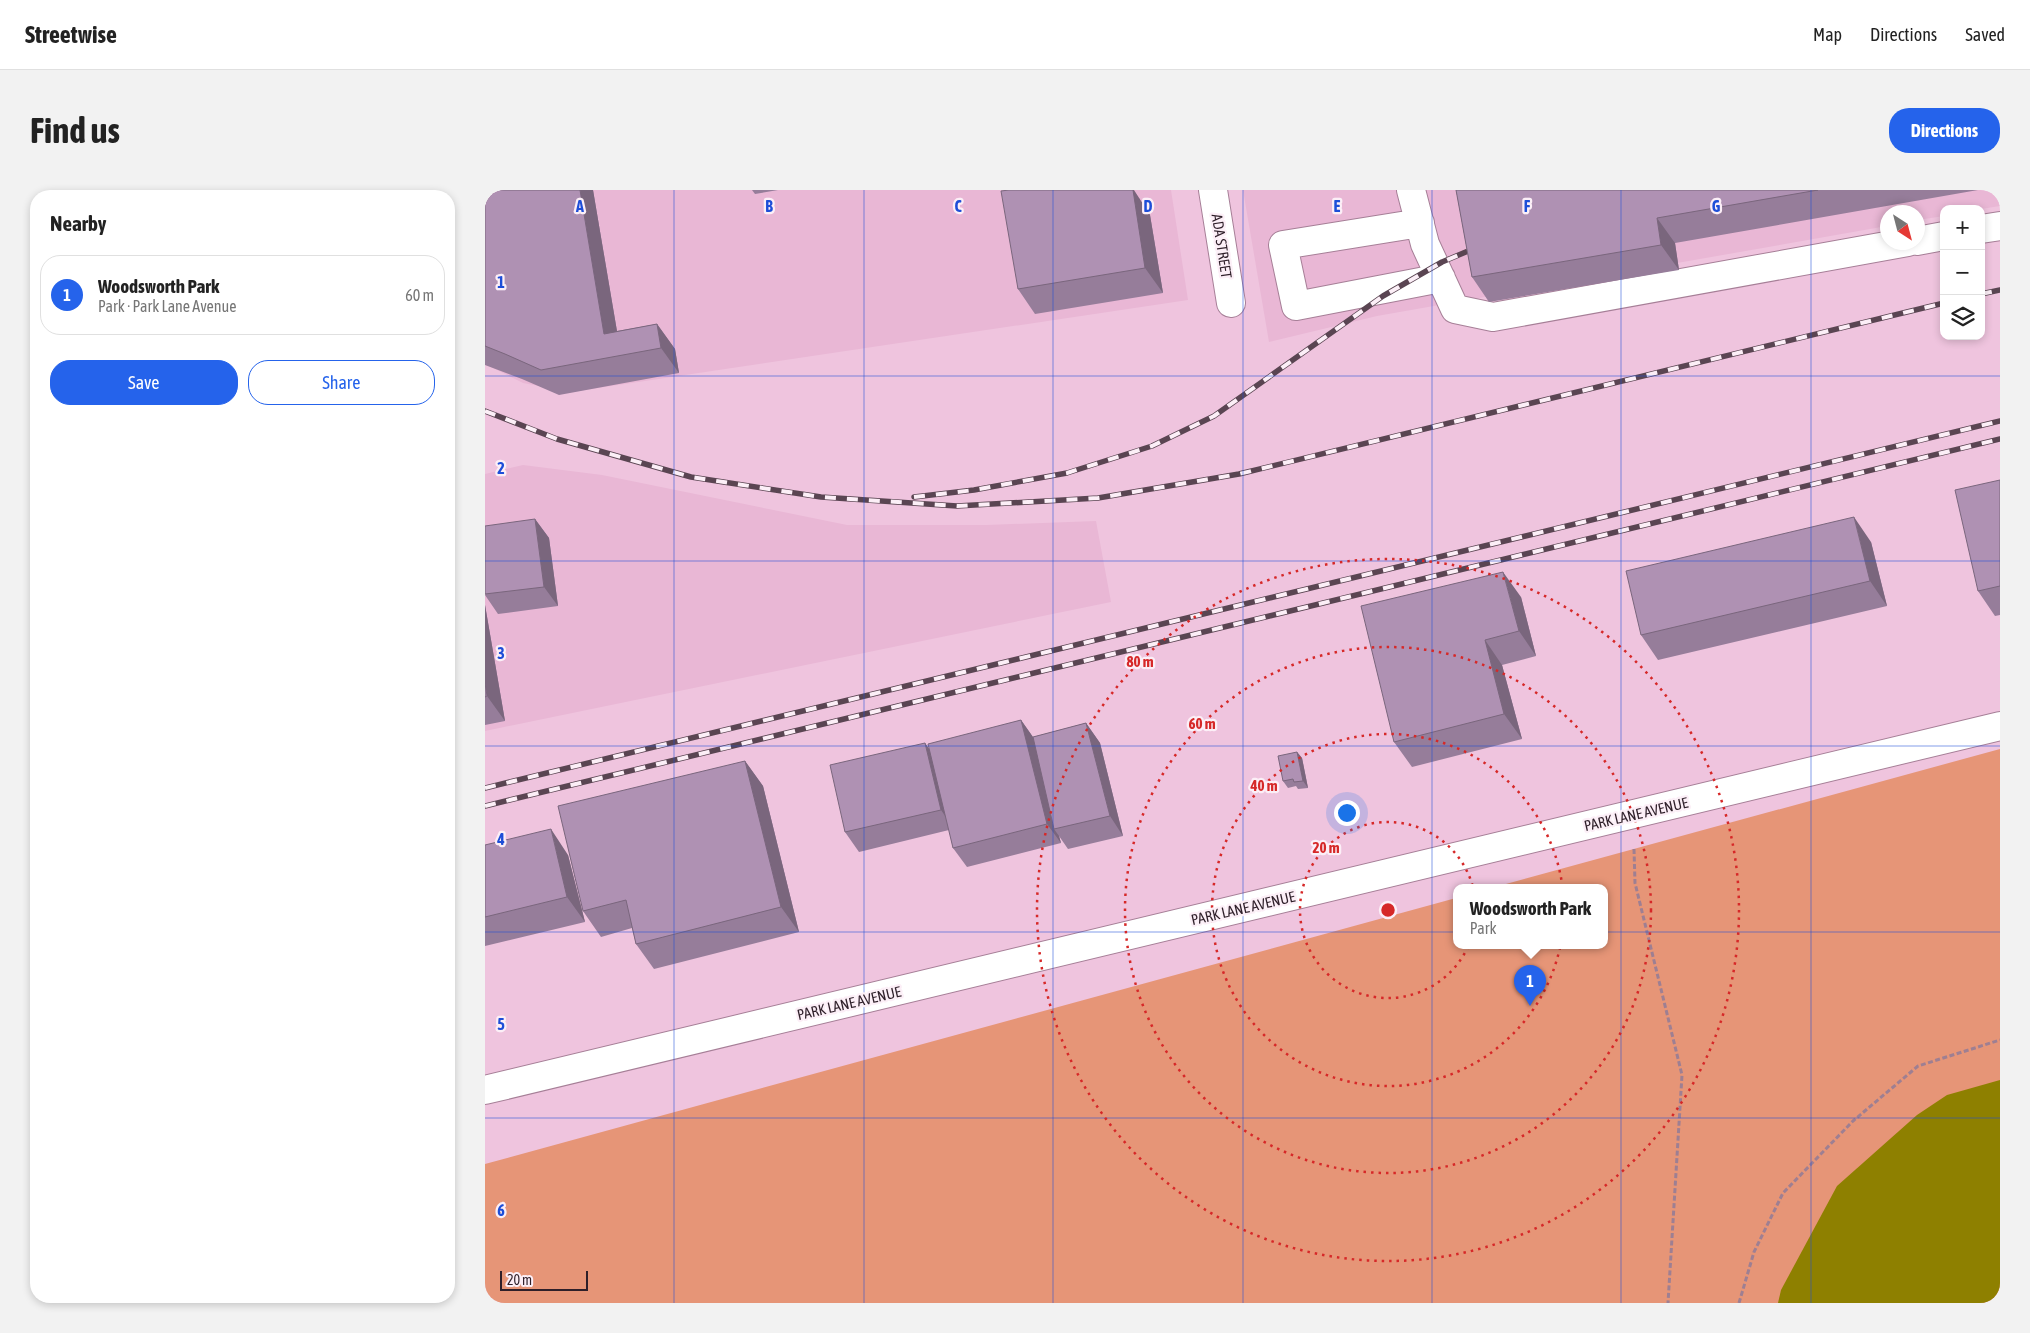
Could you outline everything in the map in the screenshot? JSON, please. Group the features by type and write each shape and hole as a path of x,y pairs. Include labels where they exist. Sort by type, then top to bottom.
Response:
{"street":[{"name":"ADA STREET","path":"1213,190 1231,303"},
{"path":"1411,190 1425,244 1455,309 1493,318 1880,247"},
{"path":"1420,222 1283,245 1296,306 1441,278"},
{"path":"1985,228 2000,226"},
{"path":"1925,240 1940,237"},
{"name":"PARK LANE AVENUE","path":"485,1090 2000,726"}],"path":[{"path":"1634,849 1635,883 1682,1075 1669,1303"},
{"path":"1739,1303 1754,1252 1783,1193 1853,1121 1918,1066 2000,1040"}],"shaded area":[{"path":"485,190 1171,190 1188,300 571,392 523,383 485,364"},
{"path":"1243,190 2000,190 2000,206 1985,208 1985,205 1940,205 1940,217 1925,219 1925,205 1880,205 1880,227 1377,316 1269,342"},
{"path":"523,465 602,475 847,525 987,525 1096,521 1111,602 485,731 485,474"},
{"path":"2000,749 2000,1303 485,1303 485,1164 1453,899 1453,949 1608,949 1608,884 1506,884"},
{"path":"2000,1080 2000,1303 1778,1303 1781,1290 1837,1186 1917,1115 1947,1095"}],"building":[{"path":"485,190 580,190 604,334 657,324 661,348 541,370 485,346"},
{"path":"1133,190 1145,268 1018,289 1001,191"},
{"path":"1456,190 1818,190 1657,218 1661,245 1472,277"},
{"path":"2000,480 2000,586 1978,591 1955,490"},
{"path":"1854,517 1870,581 1641,635 1626,571"},
{"path":"535,519 544,587 485,594 485,526"},
{"path":"1503,572 1519,631 1485,640 1504,714 1394,742 1361,606"},
{"path":"1021,720 1047,824 953,848 928,744"},
{"path":"1086,723 1110,816 1054,829 1033,737"},
{"path":"925,743 941,810 845,832 830,765"},
{"path":"1297,752 1303,781 1294,782 1293,779 1283,781 1278,756"},
{"path":"745,761 781,907 636,944 626,900 583,911 558,806"},
{"path":"551,829 567,897 485,917 485,845"}],"railway":[{"path":"914,497 974,490 1067,473 1152,446 1214,416 1383,296 1442,262 1480,246"},
{"path":"1985,293 2000,290"},
{"path":"485,411 557,439 691,477 821,497 957,506 1098,498 1239,474 1940,304"},
{"path":"485,788 2000,421"},
{"path":"485,806 2000,439"}],"place":[{"name":"Woodsworth Park","path":"1530,1006"}]}
